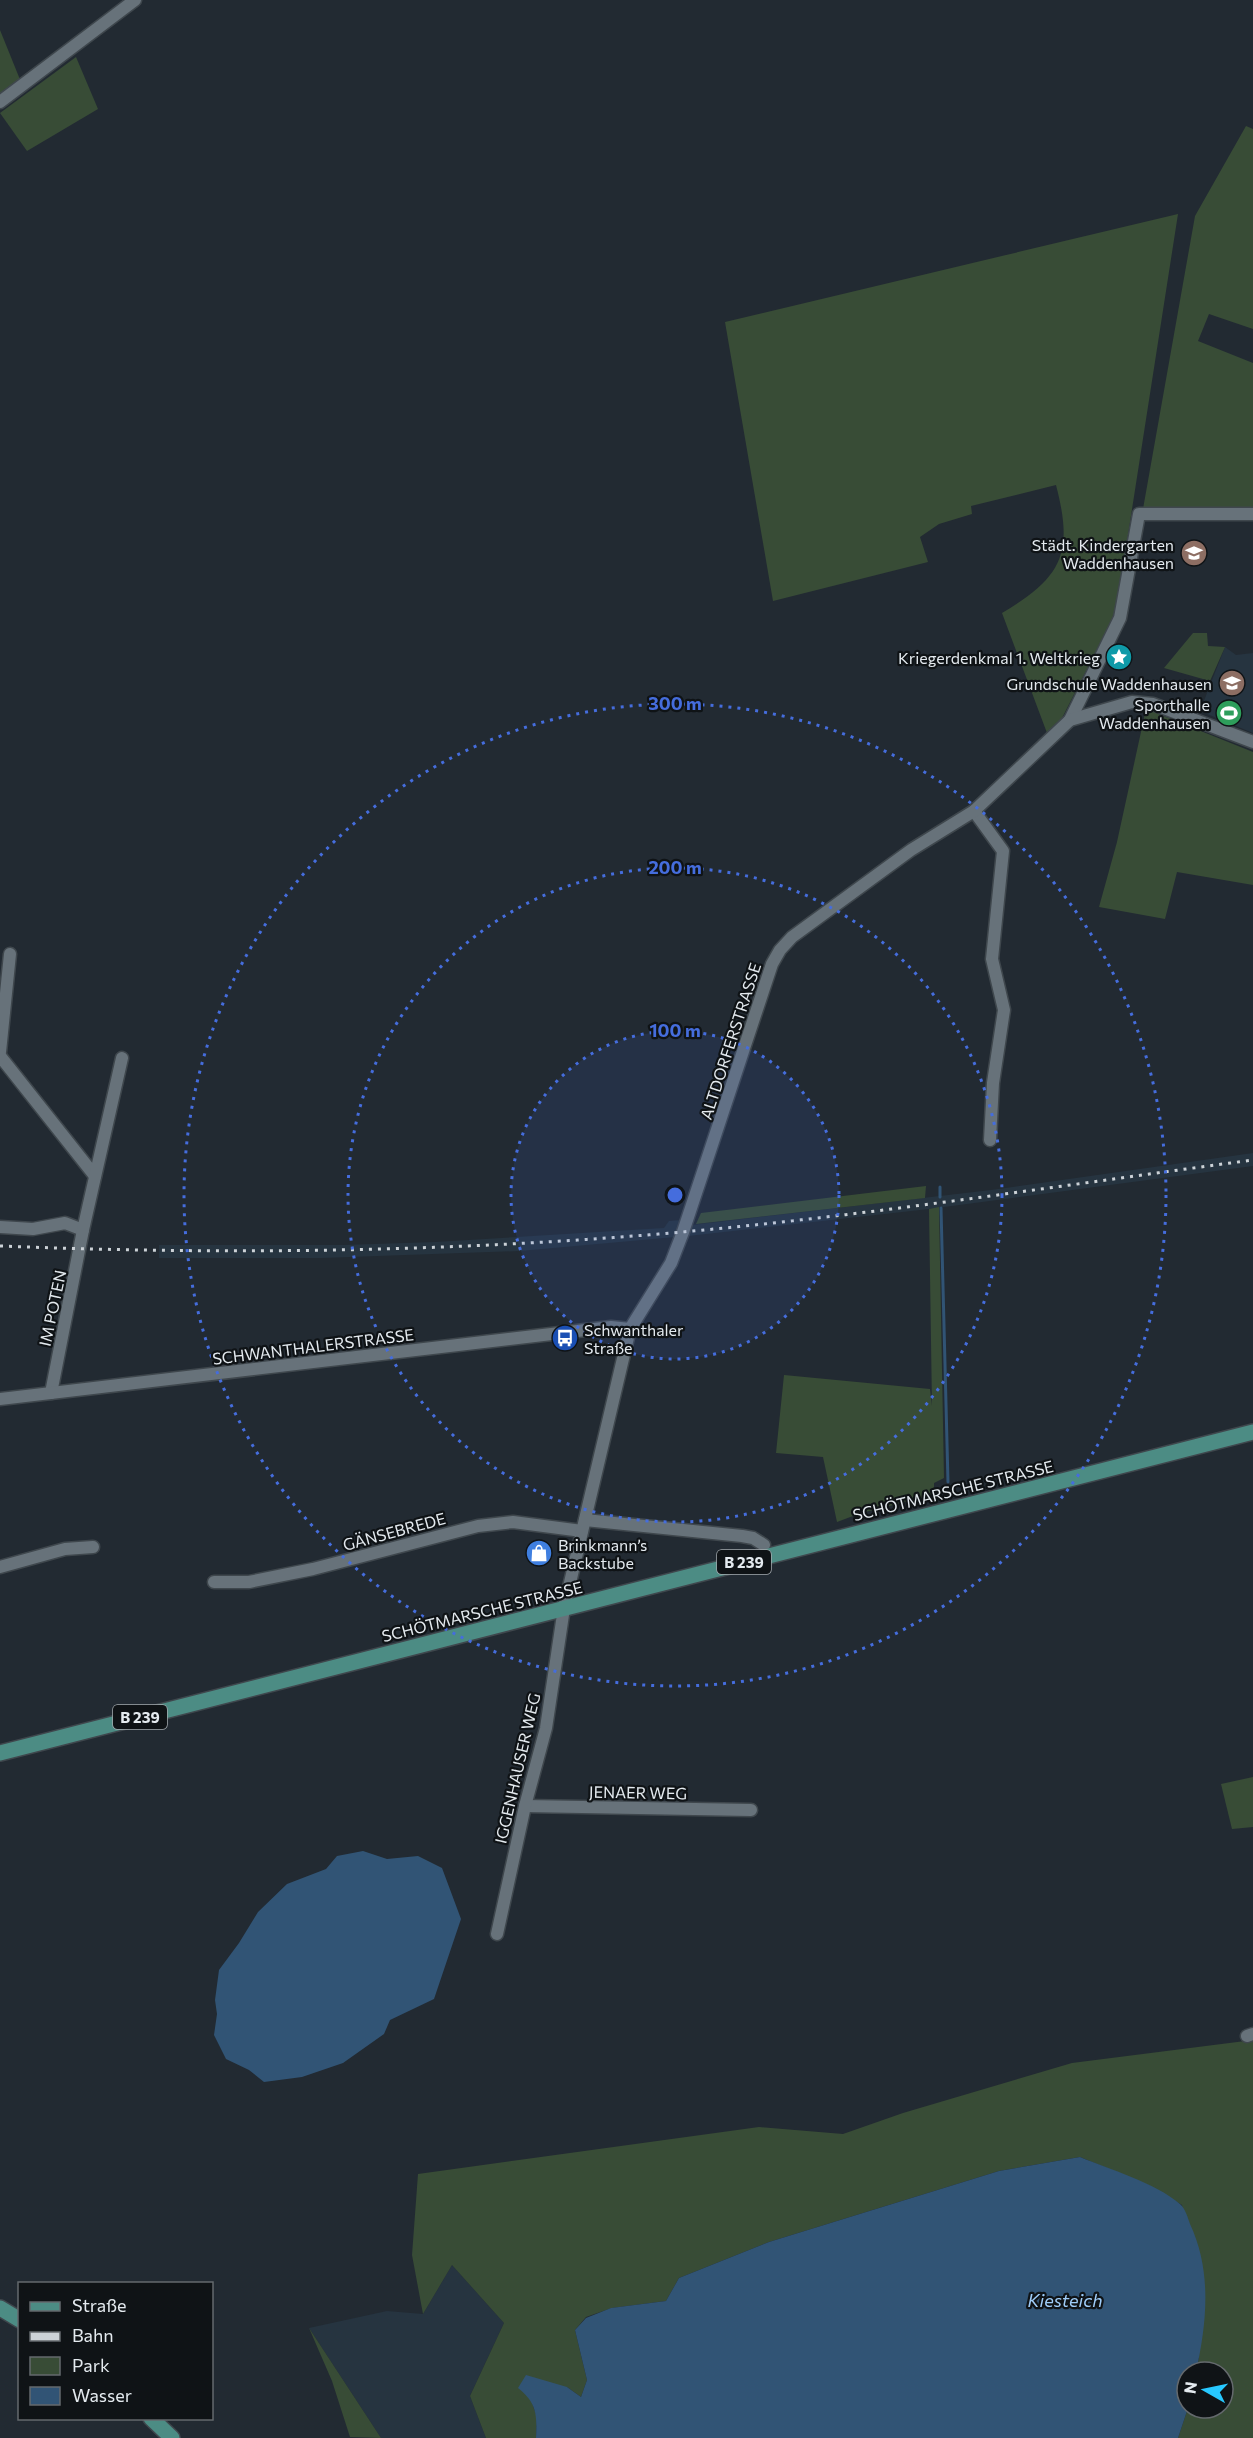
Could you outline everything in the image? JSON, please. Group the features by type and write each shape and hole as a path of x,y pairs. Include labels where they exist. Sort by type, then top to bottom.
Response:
{"main road":[{"name":"SCHÖTMARSCHE STRASSE","path":"0,1753 1253,1432"},
{"path":"0,2308 18,2319"},
{"path":"153,2420 172,2438"}],"street":[{"path":"0,102 135,0"},
{"path":"1070,720 1120,618 1139,514 1253,514"},
{"name":"ALTDORFERSTRASSE","path":"564,1608 630,1329 671,1263 772,964 780,950 792,937 911,850 974,810 1070,720 1132,702 1154,704 1253,742"},
{"path":"974,810 1003,851 992,959 1004,1010 993,1083 990,1140"},
{"path":"10,954 0,1054 95,1176"},
{"name":"IM POTEN","path":"51,1393 83,1230 122,1058"},
{"path":"0,1227 33,1229 65,1223 83,1230"},
{"name":"SCHWANTHALERSTRASSE","path":"0,1398 611,1327 630,1329"},
{"name":"GÄNSEBREDE","path":"214,1582 249,1582 314,1569 478,1526 513,1522 742,1536 753,1538 764,1545"},
{"path":"0,1567 65,1549 93,1548"},
{"name":"IGGENHAUSER WEG","path":"497,1934 525,1806 546,1728 564,1608"},
{"name":"JENAER WEG","path":"525,1806 751,1810"}],"shaded area":[{"name":"Grundschule Waddenhausen","path":"1225,647 1236,655 1253,653 1253,733 1200,711"},
{"path":"1253,1153 1253,1166 929,1209 688,1236 692,1225 991,1190"},
{"path":"681,1220 675,1237 520,1251 322,1258 159,1258 159,1245 343,1245 435,1242 664,1228 669,1221"},
{"path":"452,2265 504,2323 470,2396 486,2438 381,2438 309,2328 387,2311 423,2314"}],"green space":[{"path":"0,30 21,82 0,98"},
{"path":"76,57 98,109 27,151 0,113"},
{"path":"1246,126 1253,129 1253,329 1209,314 1198,341 1253,363 1253,509 1143,509 1195,216"},
{"path":"1178,214 1116,612 1060,722 1047,733 1002,613 1038,588 1050,575 1058,561 1063,546 1064,529 1056,485 971,506 972,514 939,524 920,537 928,562 773,601 725,322"},
{"path":"1193,633 1207,633 1208,646 1225,647 1210,681 1164,668"},
{"path":"1146,709 1253,752 1253,885 1177,872 1165,919 1099,907 1117,842"},
{"path":"926,1186 925,1198 696,1224 701,1213"},
{"path":"939,1207 944,1478 934,1483 934,1493 930,1496 861,1513 837,1522 823,1457 776,1453 784,1375 930,1389 932,1406 929,1209"},
{"path":"1253,1777 1253,1827 1232,1829 1221,1784"},
{"path":"1253,2040 1253,2438 1178,2438 1184,2420 1235,2420 1235,2360 1198,2360 1182,2205 1148,2185 1080,2157 999,2171 769,2242 679,2278 666,2301 612,2308 586,2317 575,2330 587,2380 581,2397 567,2387 530,2397 537,2417 536,2438 486,2438 470,2396 504,2323 452,2265 423,2314 412,2255 418,2174 759,2127 843,2134 903,2113 1072,2063"},
{"path":"309,2328 381,2438 350,2437 332,2381"}],"water":[{"path":"363,1851 387,1859 418,1856 442,1868 461,1919 434,1999 390,2020 384,2034 343,2063 302,2077 264,2082 249,2070 226,2059 214,2035 219,1970 258,1912 287,1884 326,1869 337,1856"},
{"name":"Kiesteich","path":"1080,2157 1158,2189 1183,2208 1202,2260 1205,2316 1198,2360 1175,2360 1175,2420 1184,2420 1178,2438 536,2438 532,2404 518,2388 526,2375 567,2387 581,2397 587,2380 575,2330 586,2318 611,2308 666,2301 679,2278 769,2242 999,2171"}],"waterway":[{"path":"940,1187 940,1197"},
{"path":"941,1208 948,1482"},
{"path":"948,1492 949,1498"}],"railway":[{"path":"0,1246 256,1251 427,1248 597,1239 825,1217 1253,1160"}],"place":[{"name":"Städt. Kindergarten Waddenhausen","path":"1194,553"},
{"name":"Kriegerdenkmal 1. Weltkrieg","path":"1119,657"},
{"name":"Grundschule Waddenhausen","path":"1232,683"},
{"name":"Sporthalle Waddenhausen","path":"1229,713"},
{"name":"Schwanthaler Straße","path":"565,1338"},
{"name":"Brinkmann’s Backstube","path":"539,1553"}]}
